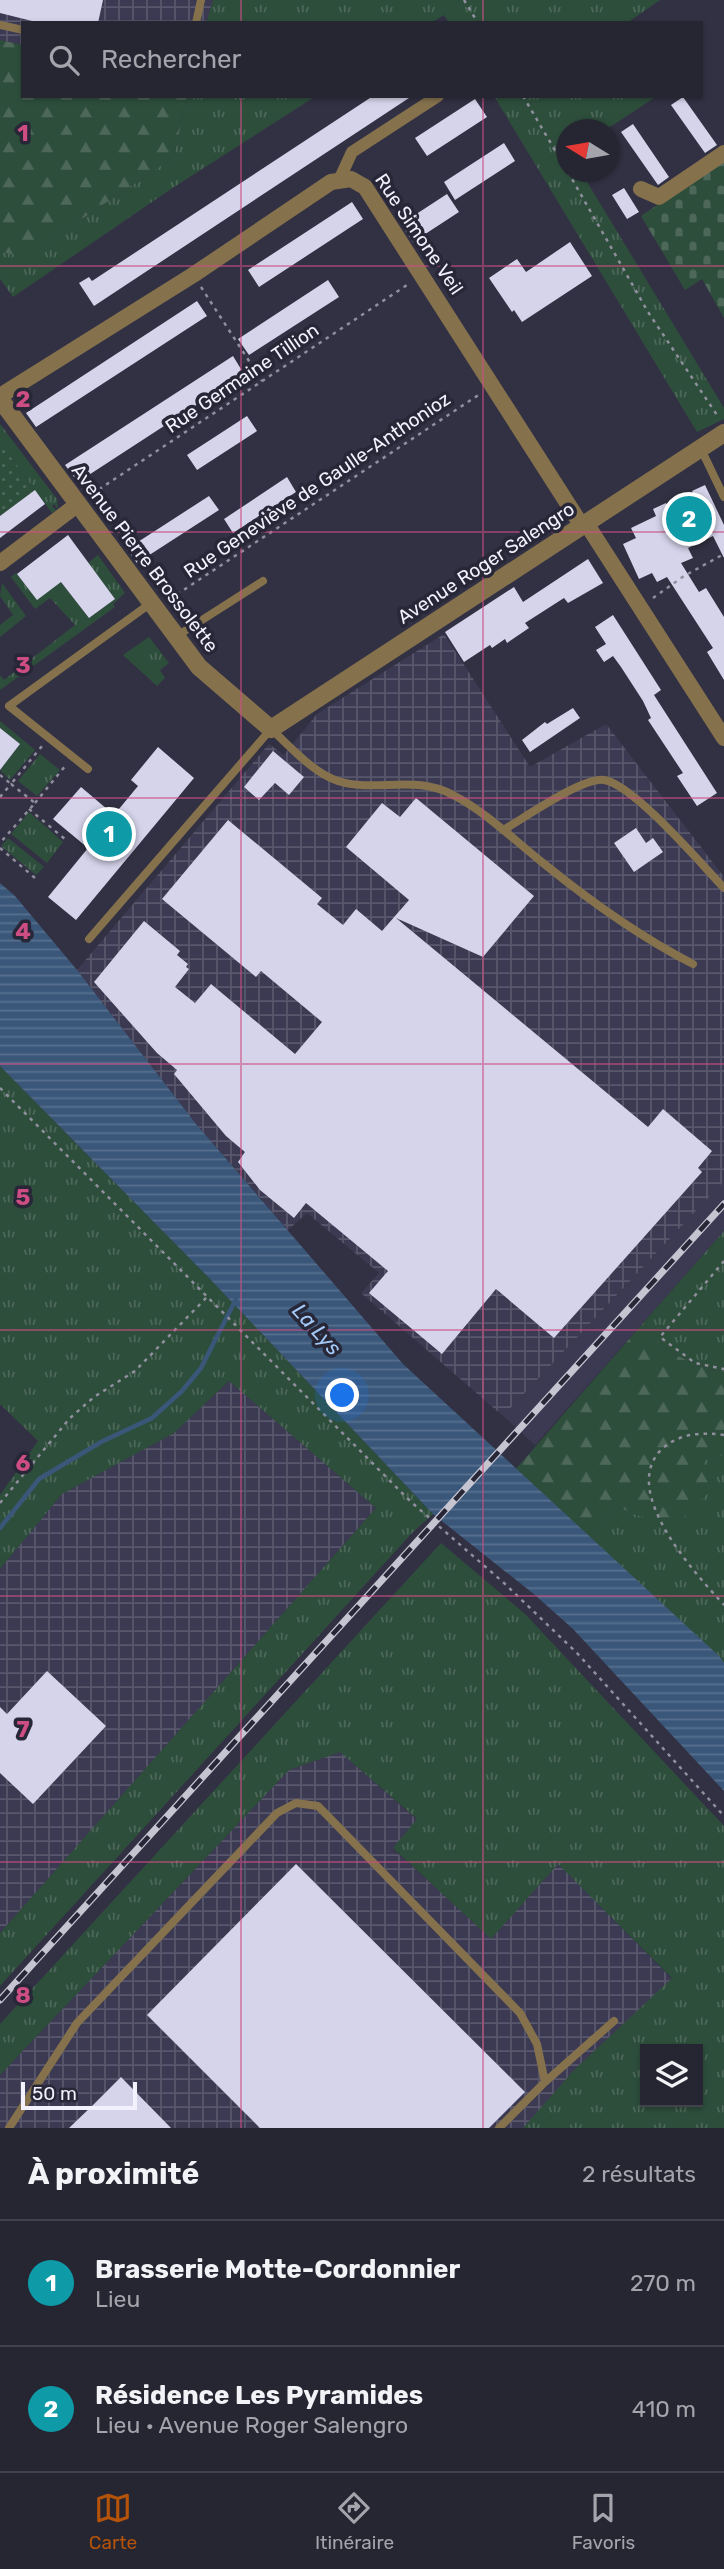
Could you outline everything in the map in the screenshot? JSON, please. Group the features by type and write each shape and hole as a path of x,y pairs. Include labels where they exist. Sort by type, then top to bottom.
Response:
{"street":[{"path":"0,398 340,178 352,152 435,98"},
{"path":"641,189 659,197 724,153"},
{"name":"Rue Simone Veil","path":"340,178 357,180 365,187 724,738"},
{"name":"Avenue Pierre Brossolette","path":"0,398 205,675 271,729"},
{"name":"Avenue Roger Salengro","path":"271,729 723,433"},
{"path":"0,564 78,504"}],"lane":[{"path":"196,21 201,0"},
{"path":"0,25 21,30"},
{"path":"701,448 724,497"},
{"path":"177,636 262,581"},
{"path":"88,769 9,706 154,606"},
{"path":"89,939 271,729 323,774 339,781 421,783 452,793 503,830 591,902 653,943 693,964"},
{"path":"503,830 587,783 604,780 622,789 661,822 724,888"},
{"path":"9,2128 77,2022 277,1813 288,1805 304,1802 318,1806 520,2013 537,2045 545,2082"},
{"path":"499,2128 545,2082 614,2021"}],"path":[{"path":"464,0 477,21"},
{"path":"524,98 556,152"},
{"path":"574,182 648,312 719,417 723,433"},
{"path":"193,275 262,382"},
{"name":"Rue Germaine Tillion","path":"78,504 422,275"},
{"name":"Rue Geneviève de Gaulle-Anthonioz","path":"154,606 493,385"},
{"path":"640,606 724,554"},
{"path":"0,797 45,743"},
{"path":"35,877 0,846 69,762"},
{"path":"0,775 34,803"},
{"path":"29,809 66,840"},
{"path":"0,1088 425,1515 504,1583 577,1653 724,1816"},
{"path":"724,1261 660,1337 695,1363 724,1369"},
{"path":"0,1503 70,1418 94,1397 120,1383 135,1371 207,1297"},
{"path":"724,1435 698,1433 670,1443 660,1452 653,1465 650,1483 654,1504 670,1540 686,1564 724,1605"}],"shaded area":[{"path":"0,0 213,0 207,21 21,21 21,45 0,40"},
{"path":"444,634 530,767 606,724 724,877 724,1181 503,1416 361,1293 379,1273 307,1213 288,1230 196,1124 77,970 269,744 284,755 317,714"},
{"path":"724,1181 724,1231 535,1445 503,1416"},
{"path":"229,1381 376,1508 0,1933 0,1569 62,1494 174,1433"},
{"path":"340,1752 417,1820 393,1849 491,1938 558,1863 672,1979 574,2070 635,2128 0,2128 0,2075 289,1770"}],"green space":[{"path":"213,0 660,0 630,21 448,21 444,15 434,21 207,21"},
{"path":"0,40 21,45 21,98 187,98 174,157 46,243 31,258 0,252"},
{"path":"187,98 313,98 171,189 13,297 0,279 0,252 31,257 46,243 174,157"},
{"path":"495,98 654,98 619,121 556,119 556,182 587,182 724,408 724,419 697,432"},
{"path":"724,159 724,318 702,279 685,290 641,216"},
{"path":"0,424 57,499 58,509 54,504 52,506 56,510 52,513 0,443"},
{"path":"0,445 35,490 0,516"},
{"path":"98,555 125,593 113,604 115,607 0,690 0,675 4,680 75,625 50,598 35,609 11,577 16,573 37,599 61,582 89,618 115,599 88,563"},
{"path":"2,583 26,616 0,637 0,625 13,615 0,596"},
{"path":"149,637 169,663 160,670 165,678 157,686 123,655"},
{"path":"0,721 35,750 10,780 0,770 20,744 0,728"},
{"path":"40,754 60,770 37,796 18,781"},
{"path":"29,812 63,842 47,863 11,834"},
{"path":"8,838 44,867 36,875 1,846"},
{"path":"0,1066 211,1280 433,1514 412,1533 0,1986 0,1933 376,1508 229,1381 174,1433 62,1494 0,1569 0,1495 38,1441 0,1404"},
{"path":"724,1231 724,1372 678,1356 658,1342 643,1323"},
{"path":"643,1323 658,1342 678,1356 724,1372 724,1455 703,1461 714,1487 676,1525 636,1515 614,1505 592,1540 515,1470"},
{"path":"724,1455 724,1663 592,1540 614,1505 636,1515 702,1460"},
{"path":"441,1543 525,1614 724,1826 724,2128 523,2128 574,2070 672,1978 558,1864 491,1939 393,1848 417,1819 340,1752 289,1770 0,2075 0,2024"}],"water":[{"name":"La Lys","path":"0,883 15,896 77,970 196,1124 403,1364 719,1656 724,1663 724,1791 573,1629 535,1595 433,1514 211,1280 0,1066"}],"building":[{"path":"0,0 103,0 98,21 32,21 0,13"},
{"path":"370,98 409,98 94,306 79,283 89,277 92,281"},
{"path":"684,98 717,145 705,153 671,105"},
{"path":"475,99 487,117 427,156 415,138"},
{"path":"633,124 669,177 658,185 621,132"},
{"path":"504,143 515,161 455,200 444,182"},
{"path":"624,188 639,212 627,219 612,195"},
{"path":"447,194 459,212 413,242 401,224"},
{"path":"352,202 363,219 259,287 248,270"},
{"path":"570,242 592,276 522,322 489,278 517,259 526,272"},
{"path":"328,280 339,297 249,355 238,339"},
{"path":"197,301 207,316 36,427 26,413"},
{"path":"233,356 244,374 78,482 65,465"},
{"path":"247,416 257,431 197,470 187,455"},
{"path":"287,477 296,492 233,533 224,519"},
{"path":"705,485 724,525 724,558 713,536 688,548 693,558 681,563 699,592 706,588 724,617 724,680 707,652 713,648 667,577 657,582 652,573 639,579 623,544 636,538 631,528 656,516 653,509 666,503 671,513 697,501 692,491"},
{"path":"35,490 45,504 0,538 0,516"},
{"path":"209,496 219,510 137,563 127,549"},
{"path":"68,535 115,599 89,618 61,582 37,600 17,574"},
{"path":"588,559 603,583 568,603 564,598 525,623 529,628 507,643 505,639 492,648 490,645 464,662 445,632 514,587 523,602"},
{"path":"613,615 661,690 654,695 717,793 697,806 677,776 683,773 648,720 651,718 643,701 621,667 613,656 604,662 596,650 606,644 595,627"},
{"path":"573,708 580,718 530,752 522,740 545,722 547,724"},
{"path":"0,728 20,744 0,770"},
{"path":"158,747 194,778 76,920 48,897 88,848 53,819 81,787 114,815 138,786 131,780"},
{"path":"273,751 304,777 289,795 275,783 259,800 244,787"},
{"path":"416,798 534,896 483,957 396,918 648,1127 663,1109 712,1151 698,1168 702,1172 554,1338 496,1289 442,1354 369,1293 388,1271 306,1203 294,1218 260,1190 238,1162 245,1152 226,1136 174,1074 177,1070 157,1053 94,982 144,921 180,951 177,955 188,964 186,967 189,969 175,987 195,1003 211,984 295,1054 322,1022 261,971 256,977 162,899 228,820 322,898 317,904 343,925 356,909 382,931 409,900 346,847 382,803 400,817"},
{"path":"636,828 646,843 653,838 663,852 634,872 614,843"},
{"path":"47,1671 106,1726 33,1804 0,1773 0,1707 7,1714"},
{"path":"296,1864 525,2092 489,2128 260,2128 147,2015"},
{"path":"121,2077 171,2128 69,2128 93,2105"}],"waterway":[{"path":"0,1528 39,1479 101,1442 152,1418 182,1391 201,1368 236,1299"}],"railway":[{"path":"0,2000 724,1204"}],"place":[{"name":"Résidence Les Pyramides","path":"689,519"},
{"name":"Brasserie Motte-Cordonnier","path":"109,834"}]}
